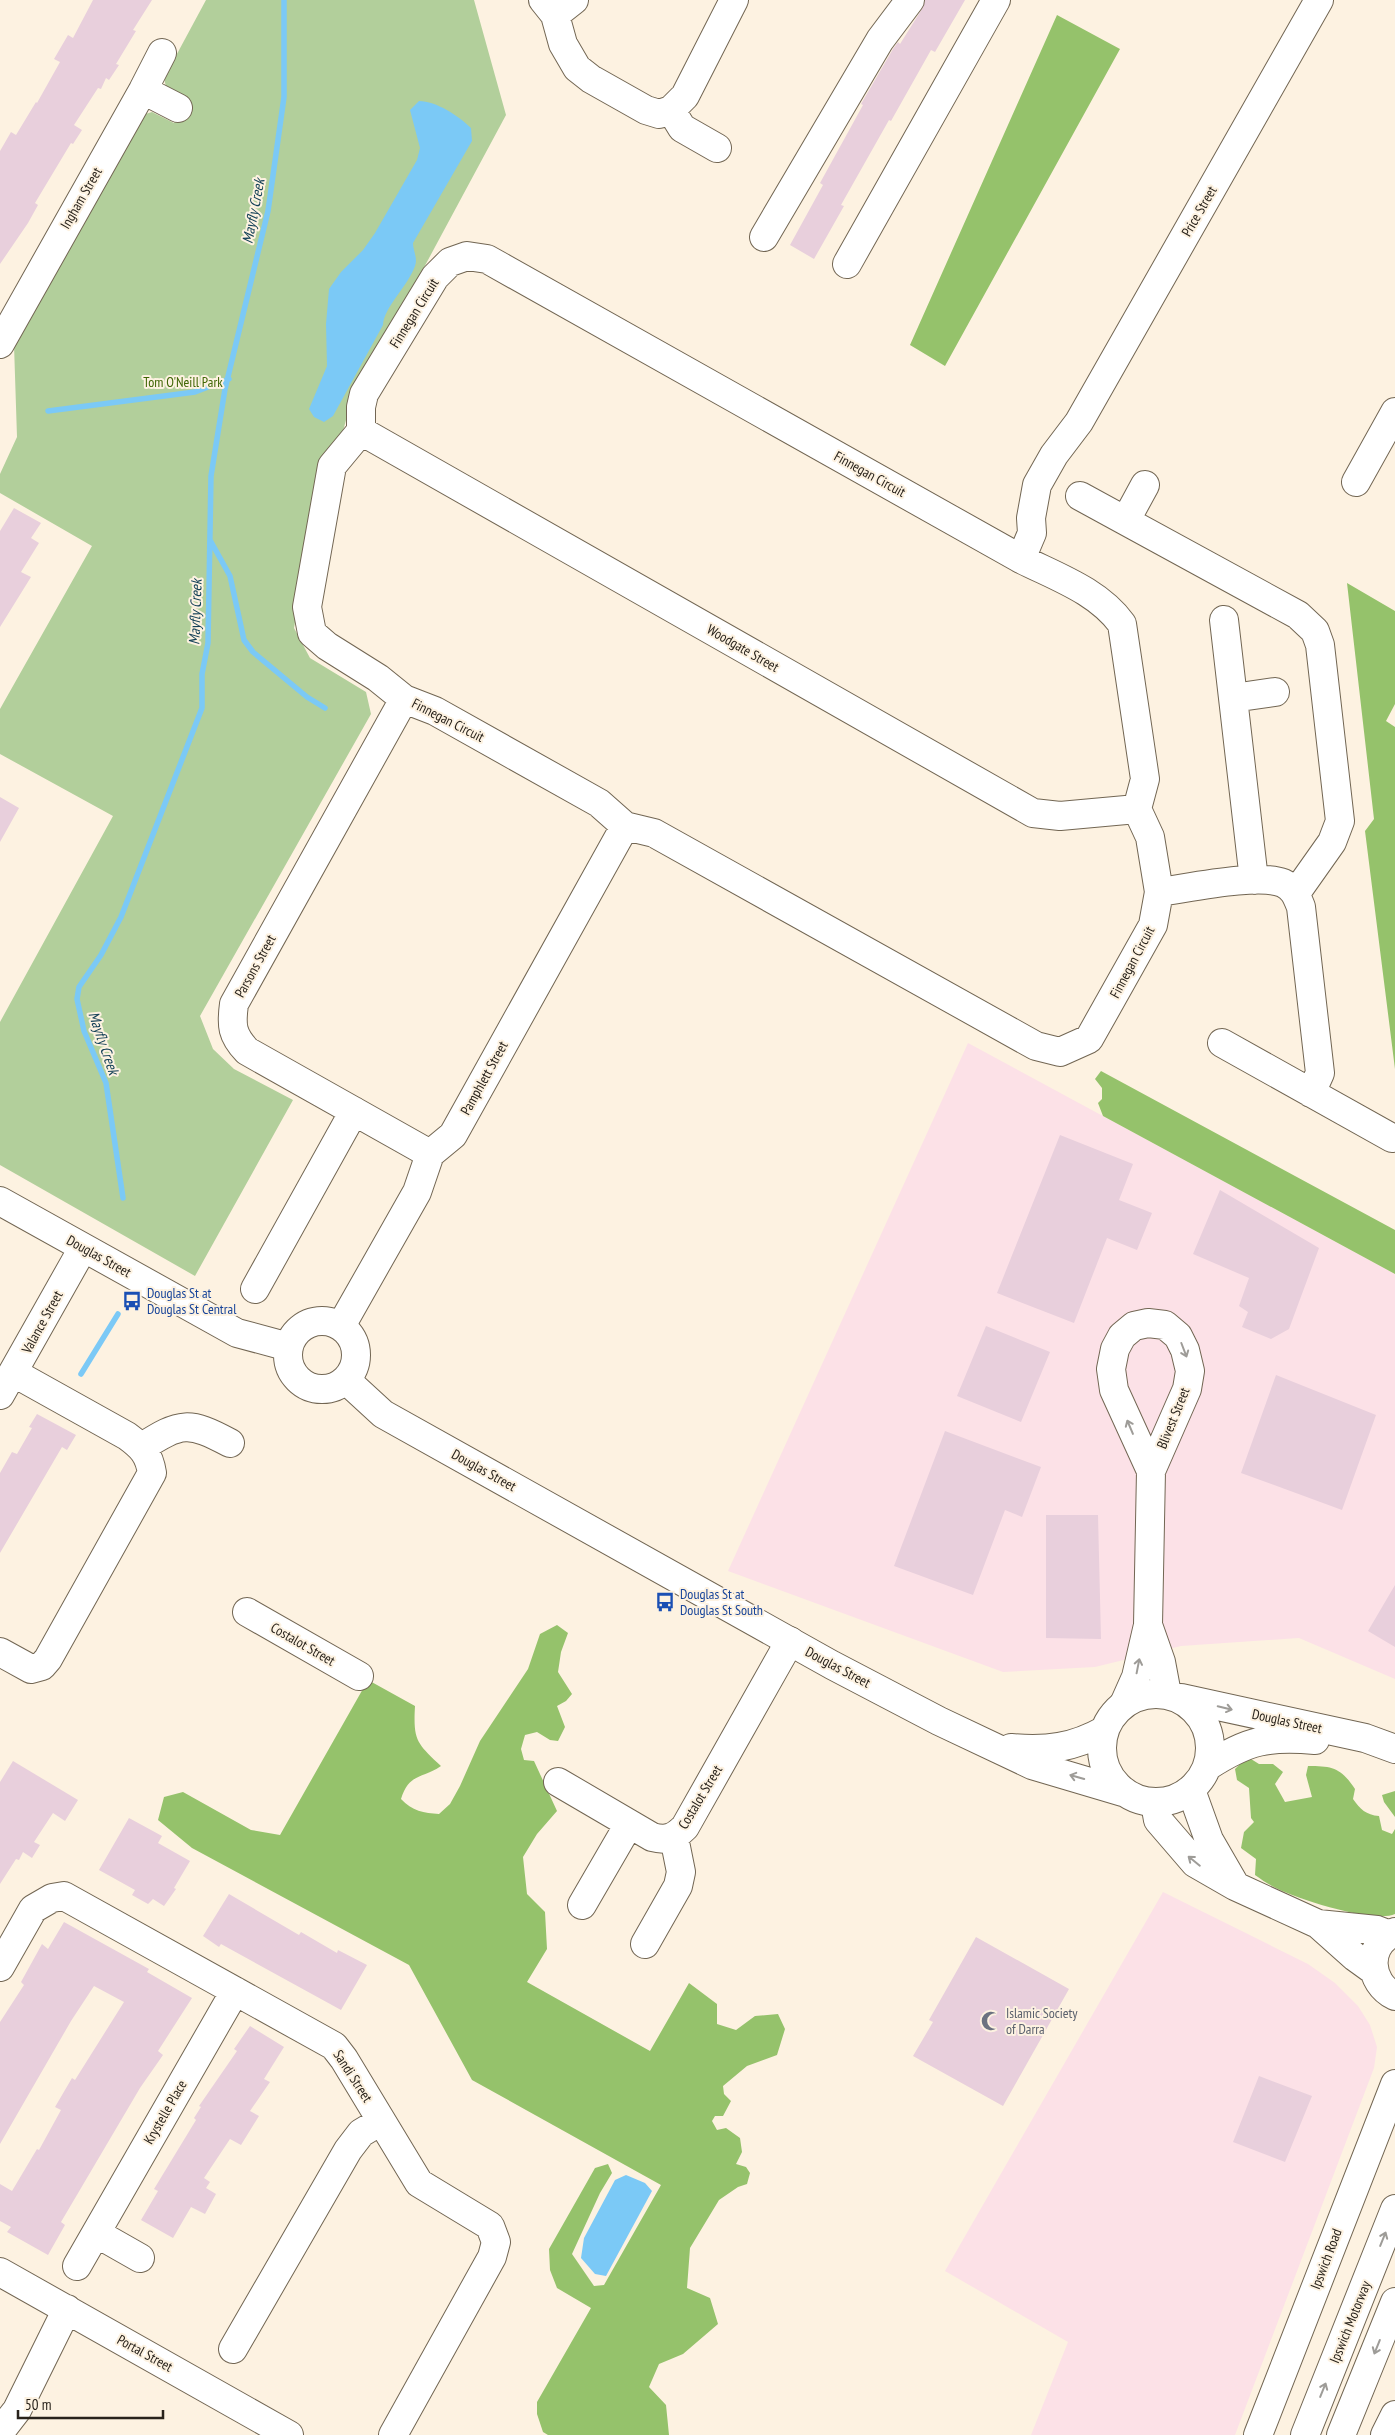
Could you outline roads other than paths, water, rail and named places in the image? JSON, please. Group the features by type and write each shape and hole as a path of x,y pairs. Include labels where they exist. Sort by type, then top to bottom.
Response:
{"main road":[{"path":"558,5 559,33 567,54 583,74 646,110 659,114 671,110 685,96 734,0"},
{"path":"764,237 880,40 910,0"},
{"path":"847,264 996,0"},
{"name":"Price Street","path":"1022,559 1032,533 1031,518 1037,485 1054,455 1079,422 1318,0"},
{"name":"Ingham Street","path":"0,344 144,90 162,52"},
{"path":"144,90 178,108"},
{"path":"671,110 682,128 717,148"},
{"name":"Finnegan Circuit","path":"467,256 487,259 1022,559 1094,596 1112,610 1122,624 1145,778 1137,809 1150,837 1160,892 1154,926 1090,1039 1060,1052 1036,1046 654,833 625,826 599,803 435,711 404,699 378,678 327,646 312,633 308,607 332,466 361,431 361,406 364,394 434,277 450,262 467,256"},
{"path":"1356,482 1395,412"},
{"name":"Woodgate Street","path":"361,431 1033,813 1060,816 1137,809"},
{"path":"1126,520 1145,484"},
{"path":"1080,496 1298,615 1315,632 1320,645 1340,821 1332,842 1296,893"},
{"path":"1224,620 1254,880"},
{"path":"1233,698 1275,692"},
{"name":"Parsons Street","path":"404,699 234,1004 231,1020 236,1038 247,1051 430,1154"},
{"name":"Pamphlett Street","path":"430,1154 452,1135 625,826"},
{"path":"1160,892 1266,879 1284,884 1296,893 1301,907 1320,1073 1311,1093"},
{"path":"1222,1043 1392,1138"},
{"path":"255,1289 354,1111"},
{"path":"341,1326 417,1192 430,1154"},
{"name":"Douglas Street","path":"0,1201 237,1333 289,1347"},
{"name":"Valance Street","path":"7,1384 83,1248"},
{"path":"329,1321 341,1326 352,1337 357,1352 354,1367 346,1380 330,1388 322,1389 305,1385 293,1372 289,1364 289,1347 294,1335 309,1323 329,1321"},
{"name":"Blivest Street","path":"1124,1704 1136,1677 1148,1626 1151,1471 1187,1389 1190,1371 1185,1350 1178,1336 1165,1325 1148,1323 1134,1326 1122,1336 1115,1350 1111,1369 1114,1390 1151,1471"},
{"name":"Douglas Street","path":"346,1380 383,1414 790,1641 939,1721 1032,1765 1123,1792"},
{"path":"0,1652 31,1669 42,1666 48,1659 60,1641 152,1473 150,1458 142,1447 127,1436 7,1384"},
{"path":"142,1447 164,1434 190,1426 203,1429 230,1443"},
{"name":"Costalot Street","path":"247,1612 359,1676"},
{"name":"Blivest Street","path":"1148,1626 1172,1696"},
{"name":"Costalot Street","path":"558,1782 652,1837 662,1840 674,1838 685,1827 790,1641"},
{"path":"1152,1694 1172,1696 1189,1704 1206,1725 1211,1752 1208,1766 1201,1779 1191,1790 1174,1799 1155,1802 1138,1800 1123,1792 1112,1779 1104,1764 1102,1747 1105,1730 1112,1716 1124,1704 1137,1697 1152,1694"},
{"name":"Douglas Street","path":"1172,1696 1365,1738 1395,1749"},
{"name":"Douglas Street","path":"992,1746 1041,1750 1077,1743 1105,1730"},
{"name":"Douglas Street","path":"1208,1766 1250,1742 1282,1738 1314,1740 1361,1750 1395,1762"},
{"path":"1191,1790 1209,1840 1235,1886"},
{"path":"1155,1802 1158,1820 1178,1846 1195,1863 1235,1886 1318,1924 1355,1957 1373,1970"},
{"path":"582,1905 628,1824"},
{"path":"645,1944 678,1886 681,1872 674,1838"},
{"name":"Sandi Street","path":"0,1967 33,1909 52,1898 64,1896 334,2046 344,2059 419,2183 490,2226 496,2242 492,2257 393,2435"},
{"path":"1318,1924 1392,1933"},
{"path":"1392,1933 1376,1950 1373,1970 1377,1981 1384,1990 1395,1998"},
{"name":"Krystelle Place","path":"77,2266 235,1991"},
{"name":"Ipswich Road","path":"1258,2435 1395,2084"},
{"path":"233,2349 348,2150 361,2133 381,2121"},
{"name":"Ipswich Motorway","path":"1304,2435 1395,2209"},
{"path":"96,2233 140,2258"},
{"name":"Portal Street","path":"0,2272 67,2309 250,2425 290,2435"},
{"path":"1341,2435 1395,2302"},
{"path":"0,2432 17,2410 67,2309"},
{"path":"1386,2435 1395,2415"}],"water":[{"path":"419,101 440,106 460,119 471,128 472,141 413,243 416,260 412,274 387,311 383,325 333,416 324,422 314,417 309,409 327,366 326,324 329,289 341,272 363,250 375,233 417,160 420,148 410,110"},
{"path":"626,2175 645,2183 652,2191 606,2276 595,2274 581,2258 584,2238 615,2180"}],"waterway":[{"name":"Mayfly Creek","path":"123,1198 106,1083 84,1031 77,999 79,987 101,955 121,917 202,708 202,674 208,643 211,476 225,389 268,211 284,97 284,0"},
{"path":"48,411 195,392 229,379"},
{"path":"210,540 230,576 244,640 253,652 307,697 325,708"},
{"path":"81,1374 118,1314"}],"place":[{"name":"Douglas St at Douglas St Central","path":"132,1301"},
{"name":"Douglas St at Douglas St South","path":"665,1602"},
{"name":"Islamic Society of Darra","path":"991,2021"}],"park label":[{"name":"Tom O'Neill Park","path":"183,382"}]}
